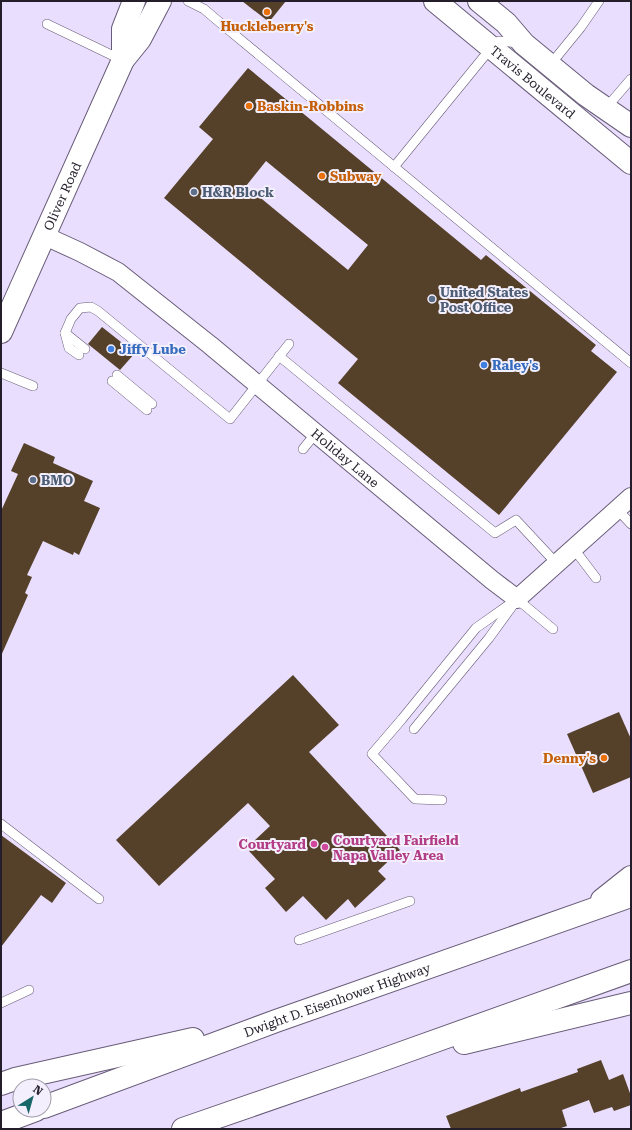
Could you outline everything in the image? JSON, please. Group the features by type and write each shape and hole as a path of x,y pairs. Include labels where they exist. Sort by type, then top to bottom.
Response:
{"main road":[{"name":"Oliver Road","path":"123,60 123,29 134,1"},
{"name":"Oliver Road","path":"1,332 123,60 140,39 160,1"},
{"name":"Travis Boulevard","path":"435,1 631,163"},
{"name":"Travis Boulevard","path":"484,2 506,23 524,44 586,95 631,126"},
{"path":"590,910 631,877"},
{"name":"Dwight D. Eisenhower Highway","path":"52,1104 276,1020 631,896"},
{"path":"183,1129 631,971"},
{"path":"368,1065 631,1004"},
{"path":"1,1084 15,1079 276,1020"},
{"path":"1,1122 13,1118"},
{"path":"191,1129 216,1118"}],"street":[{"name":"Holiday Lane","path":"45,236 118,272 257,384 492,580 517,599"},
{"path":"517,599 631,496"}],"lane":[{"path":"188,1 204,9 631,363"},
{"path":"550,65 599,1"},
{"path":"47,24 123,60"},
{"path":"394,167 491,48 500,41 524,44"},
{"path":"606,108 631,79"},
{"path":"82,352 69,348 65,333 71,319 80,308 91,307 98,311 230,419 289,344"},
{"path":"279,356 496,533 516,520 557,564"},
{"path":"1,372 33,386"},
{"path":"114,378 149,407"},
{"path":"303,449 316,433"},
{"path":"617,509 631,524"},
{"path":"574,549 596,578"},
{"path":"517,599 552,629"},
{"path":"442,800 415,799 372,754 476,628 517,599"},
{"path":"414,729 489,638 517,599"},
{"path":"1,824 99,899"},
{"path":"299,940 410,900"},
{"path":"1,1003 29,990"}],"building":[{"name":"Huckleberry's","path":"242,1 286,1 269,22"},
{"path":"248,68 481,260 486,255 596,345 591,351 617,372 499,515 338,383 358,359 164,198 213,139 199,127","holes":["266,161 368,245 348,270 246,186"]},
{"name":"Jiffy Lube","path":"102,327 135,353 120,370 88,344"},
{"path":"24,443 55,457 53,463 93,481 84,501 100,508 79,555 74,552 73,555 43,541 27,575 32,577 25,593 28,595 1,656 1,511 18,474 11,471"},
{"path":"293,675 339,725 309,752 400,850 378,871 386,879 355,908 348,899 326,920 303,896 286,912 265,888 275,879 249,851 256,845 253,842 270,826 248,803 159,886 116,840"},
{"name":"Denny's","path":"619,712 631,739 631,777 593,793 567,734"},
{"path":"1,835 66,883 52,903 41,895 1,947"},
{"path":"601,1060 609,1080 623,1074 631,1096 631,1105 614,1111 612,1107 594,1113 589,1100 562,1110 567,1126 558,1129 451,1129 446,1116 520,1088 521,1092 578,1072 577,1069"}],"place":[{"name":"Huckleberry's","path":"267,12"},
{"name":"Baskin-Robbins","path":"249,106"},
{"name":"Subway","path":"322,176"},
{"name":"H&R Block","path":"194,192"},
{"name":"United States Post Office","path":"432,299"},
{"name":"Jiffy Lube","path":"111,349"},
{"name":"Raley's","path":"484,365"},
{"name":"BMO","path":"33,480"},
{"name":"Denny's","path":"604,758"},
{"name":"Courtyard","path":"314,844"},
{"name":"Courtyard Fairfield Napa Valley Area","path":"325,847"}]}
